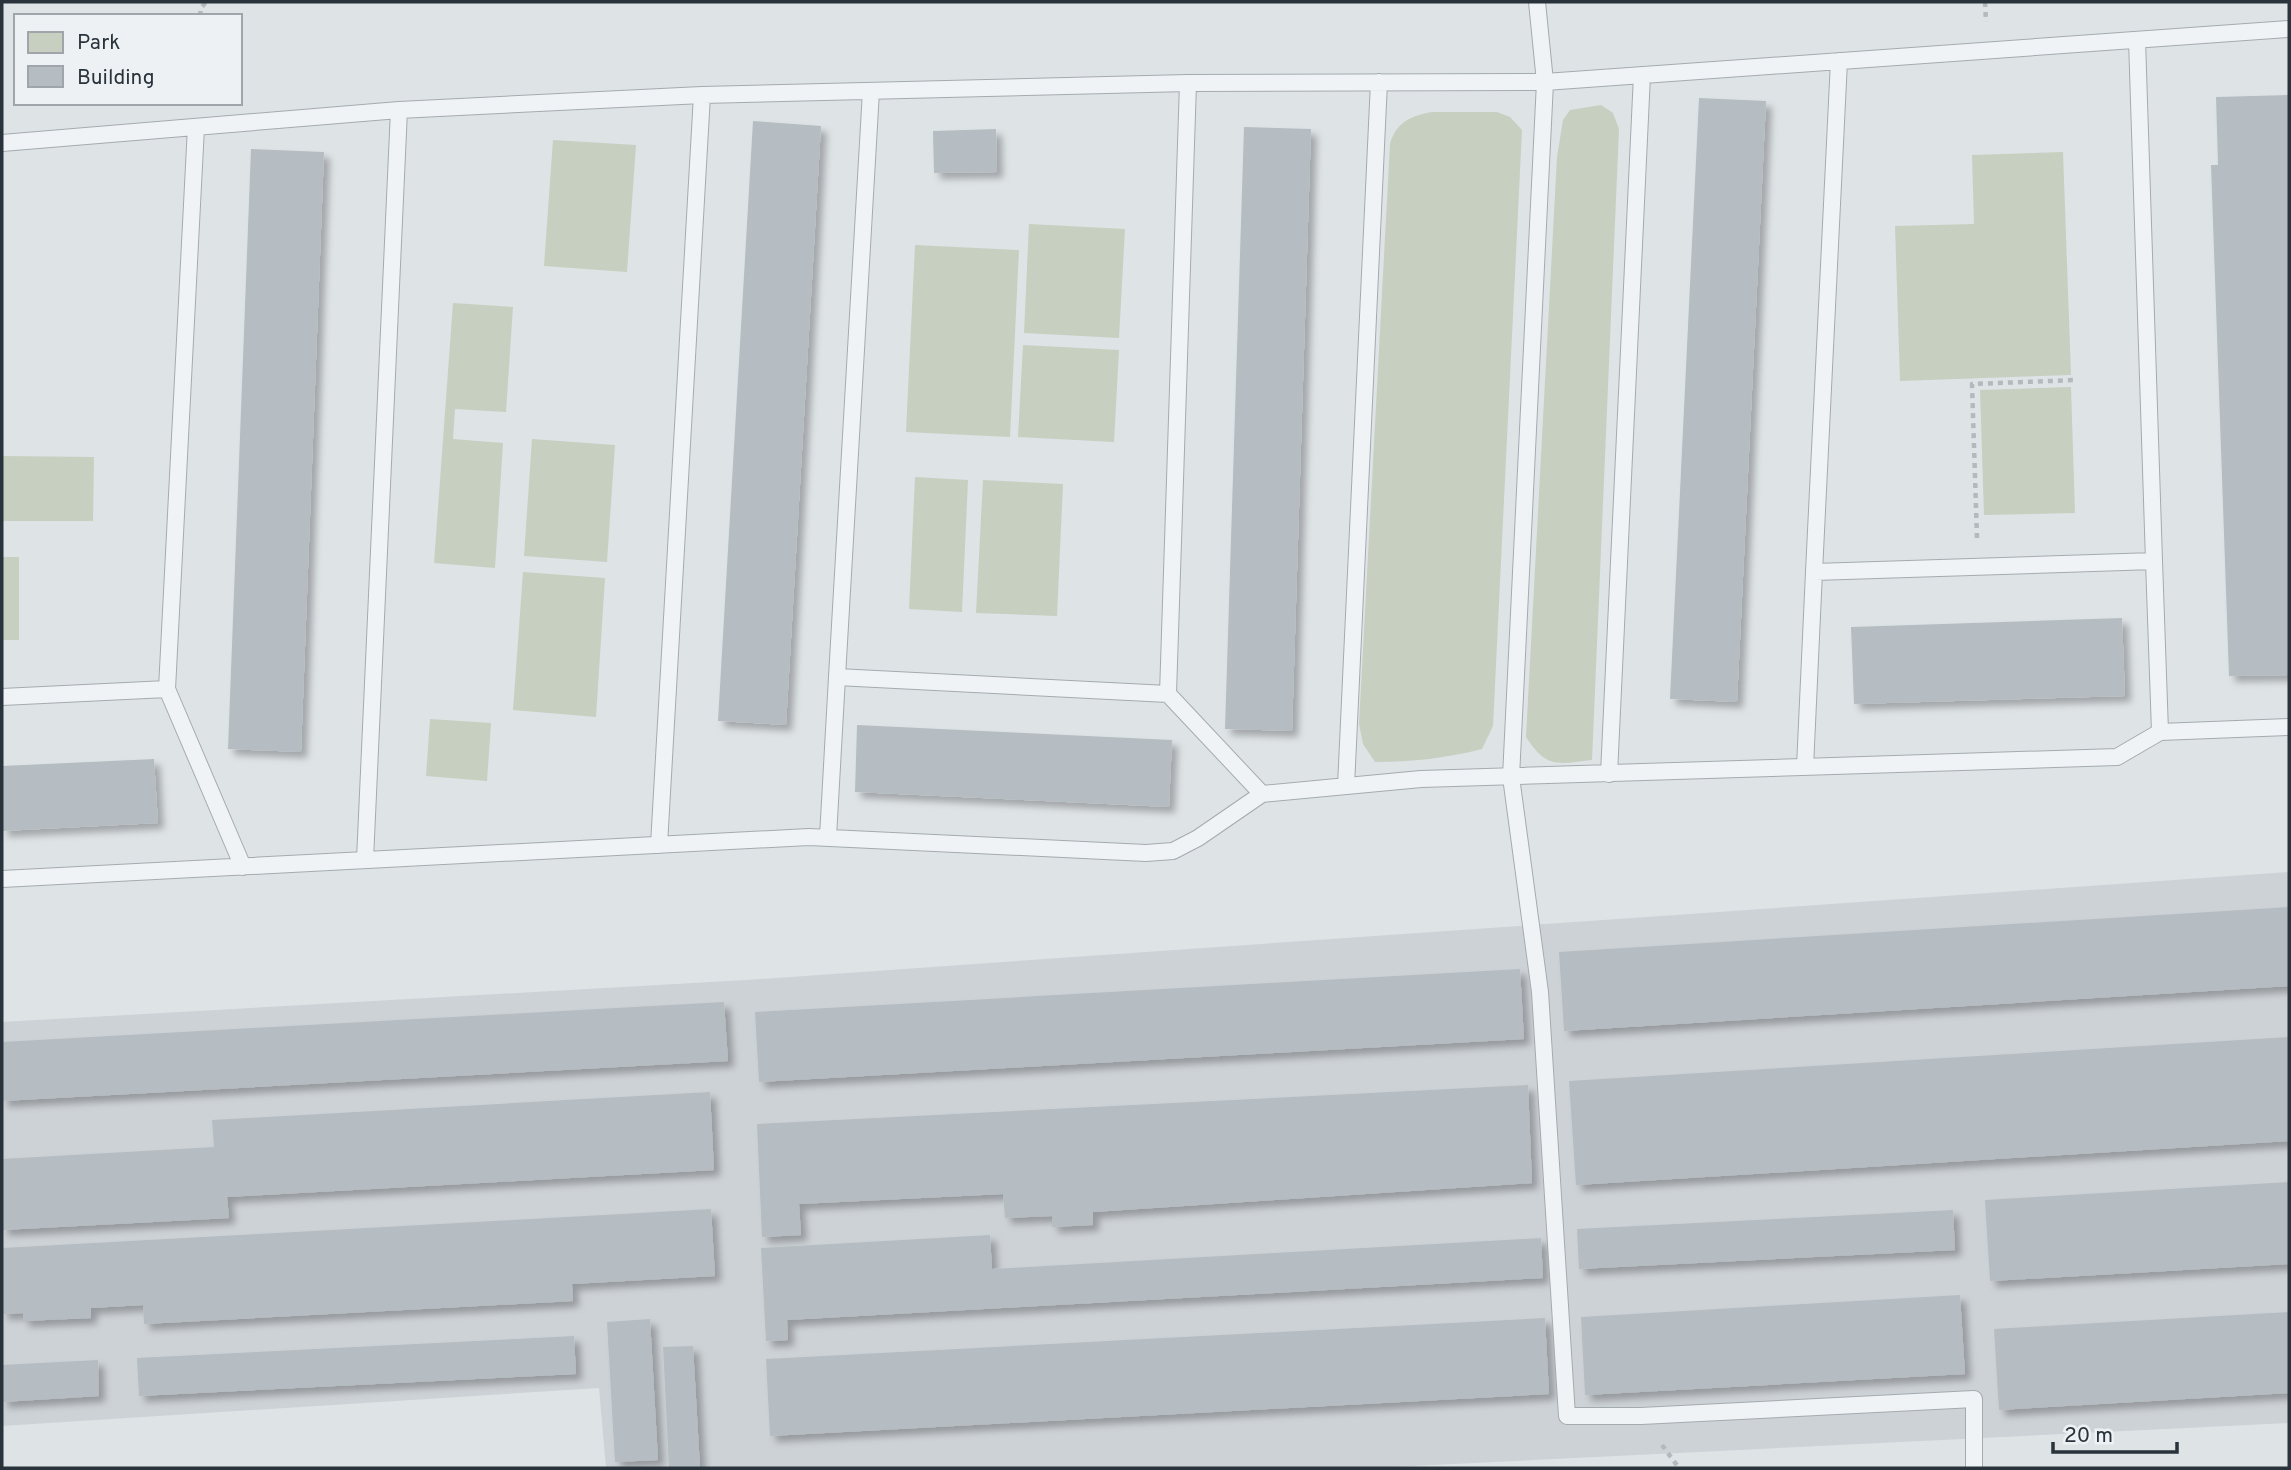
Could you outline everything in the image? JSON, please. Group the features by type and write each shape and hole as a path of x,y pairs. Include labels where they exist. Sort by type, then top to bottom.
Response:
{"lane":[{"path":"1537,2 1545,82 1511,777 1540,992 1567,1416 1641,1416 1974,1399 1974,1468"},
{"path":"2,142 399,110 702,95 1188,83 1545,82 2289,29"},
{"path":"2137,40 2160,732"},
{"path":"1805,767 1839,61"},
{"path":"1609,774 1642,75"},
{"path":"1346,786 1379,82"},
{"path":"1168,694 1188,83"},
{"path":"828,837 871,91"},
{"path":"659,845 702,95"},
{"path":"365,860 399,110"},
{"path":"196,127 167,689 243,867"},
{"path":"1814,572 2154,561"},
{"path":"837,677 1168,694 1262,794"},
{"path":"2,697 167,689"},
{"path":"2,880 828,837 1146,853 1174,851 1198,838 1262,794 1421,779 2117,757 2160,732 2289,727"}],"path":[{"path":"1978,566 1972,384 2076,380"}],"shaded area":[{"path":"2289,872 2289,1423 1371,1468 606,1468 599,1388 2,1426 2,1022 746,980"}],"green space":[{"path":"1601,105 1613,113 1619,129 1592,760 1561,763 1540,755 1526,737 1557,157 1563,120 1570,110"},
{"path":"1432,112 1497,112 1510,117 1522,130 1493,726 1482,749 1429,759 1375,762 1363,744 1359,724 1390,144 1396,130 1405,121"},
{"path":"553,140 636,145 627,272 544,266"},
{"path":"2063,152 2071,375 1900,381 1895,226 1974,224 1972,155"},
{"path":"1029,224 1125,229 1119,338 1024,333"},
{"path":"915,245 1019,250 1010,437 906,432"},
{"path":"453,303 513,307 506,412 455,409 453,439 503,443 495,568 434,563"},
{"path":"1023,345 1119,350 1114,442 1018,437"},
{"path":"2071,387 2075,513 1984,515 1980,390"},
{"path":"532,439 615,445 607,562 524,556"},
{"path":"2,456 94,457 93,521 2,521"},
{"path":"915,477 968,480 962,612 909,609"},
{"path":"983,480 1063,484 1057,616 976,613"},
{"path":"2,557 19,557 19,640 2,640"},
{"path":"523,572 605,578 596,717 513,710"},
{"path":"430,719 491,723 487,781 426,776"}],"building":[{"path":"2289,95 2289,675 2229,676 2211,165 2218,165 2216,97"},
{"path":"1699,98 1766,101 1737,702 1670,699"},
{"path":"753,121 821,126 786,725 718,721"},
{"path":"1244,127 1311,129 1292,731 1225,729"},
{"path":"996,129 997,172 934,173 933,131"},
{"path":"251,149 324,152 301,752 228,749"},
{"path":"2122,618 2125,696 1854,704 1851,627"},
{"path":"857,725 1172,740 1169,807 855,792"},
{"path":"154,759 158,823 2,831 2,766"},
{"path":"2289,907 2289,986 1564,1031 1559,952"},
{"path":"1520,969 1524,1039 759,1082 755,1012"},
{"path":"724,1002 728,1061 2,1101 2,1042"},
{"path":"2289,1037 2289,1141 1576,1185 1569,1081"},
{"path":"1528,1085 1532,1183 1093,1212 1093,1225 1052,1227 1052,1216 1005,1218 1003,1194 799,1204 801,1235 762,1237 757,1124"},
{"path":"710,1092 714,1170 227,1197 229,1218 2,1230 2,1159 214,1147 212,1120"},
{"path":"2289,1182 2289,1264 1990,1281 1985,1200"},
{"path":"711,1209 715,1276 572,1284 573,1301 144,1324 143,1305 91,1308 91,1318 23,1321 23,1313 2,1314 2,1248"},
{"path":"1953,1210 1955,1250 1579,1269 1577,1229"},
{"path":"990,1235 992,1269 1541,1238 1543,1278 787,1320 788,1340 766,1341 761,1248"},
{"path":"1960,1295 1965,1374 1585,1395 1581,1317"},
{"path":"2289,1312 2289,1393 1999,1410 1994,1329"},
{"path":"1545,1318 1549,1394 770,1436 766,1359"},
{"path":"650,1319 658,1460 615,1462 607,1322"},
{"path":"574,1336 576,1374 139,1396 137,1358"},
{"path":"693,1346 700,1468 669,1468 663,1347"},
{"path":"98,1360 99,1396 2,1402 2,1365"}]}
